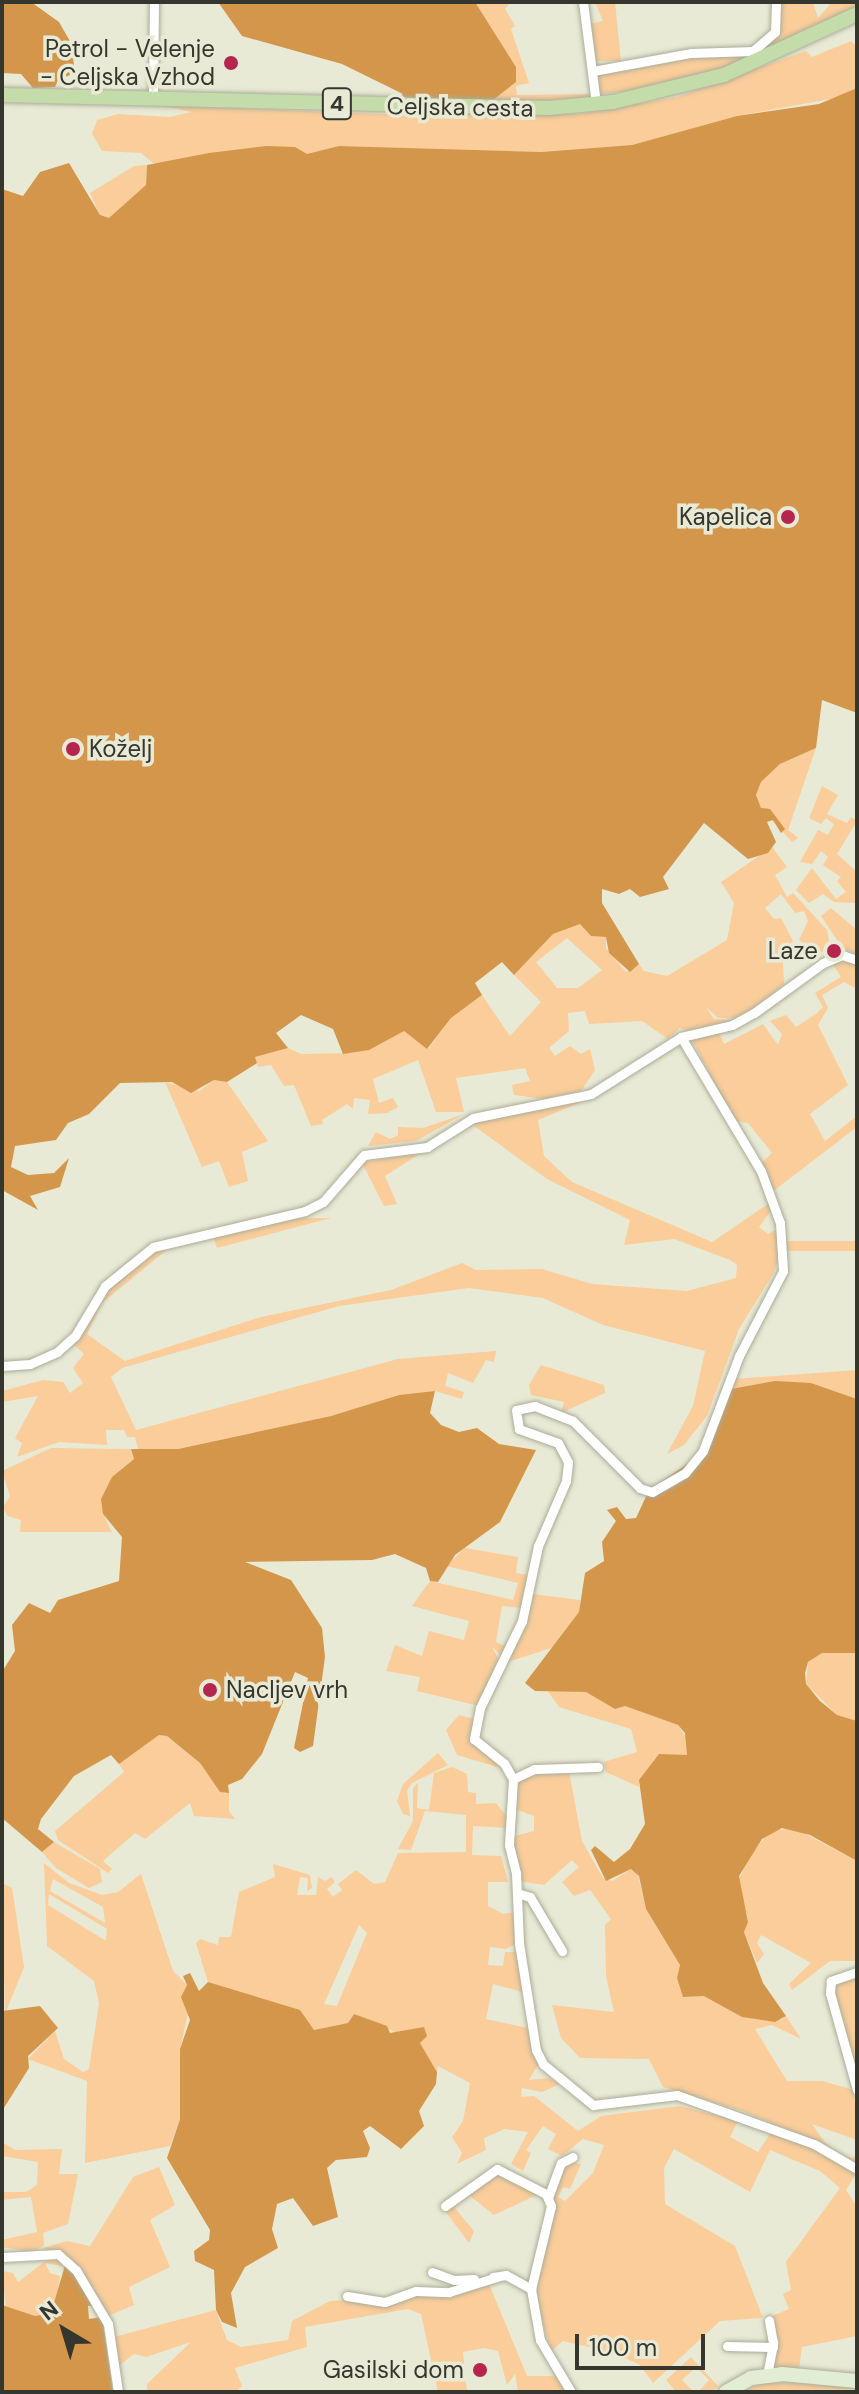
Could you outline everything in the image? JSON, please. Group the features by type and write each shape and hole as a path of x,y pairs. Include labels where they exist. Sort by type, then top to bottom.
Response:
{"main road":[{"name":"Celjska cesta","path":"2,95 153,96 419,107 596,104 670,90 773,56 857,14"}],"street":[{"path":"153,96 154,2"},
{"path":"583,2 596,104"},
{"path":"593,71 691,53 753,51 775,32 776,2"},
{"path":"2,1366 30,1364 57,1352 75,1336 105,1286 153,1247 305,1211 323,1202 364,1155 427,1147 473,1118 591,1094 681,1037 732,1025 823,963 842,955 857,960"},
{"path":"681,1037 761,1171 780,1223 783,1271 739,1356 703,1451 685,1473 652,1492 640,1488 573,1421 535,1406 516,1410 519,1429 554,1439 568,1462 564,1489 538,1546 522,1621 473,1731 480,1749 504,1763 513,1779 509,1845 517,1893 519,1943 536,2050 562,2082 601,2107 677,2095 814,2144 857,2169"},
{"path":"513,1779 534,1769 598,1767"},
{"path":"517,1893 530,1897 562,1951"},
{"path":"857,1972 831,1981 830,1993 857,2090"},
{"path":"571,2392 540,2340 531,2289 548,2198 561,2163 573,2157"},
{"path":"445,2206 497,2169 548,2198"},
{"path":"2,2257 58,2254 76,2270 108,2324 118,2392"},
{"path":"432,2272 454,2280 497,2277"},
{"path":"347,2296 385,2302 416,2291 449,2292 506,2275 531,2289"},
{"path":"767,2375 773,2347 769,2320"},
{"path":"727,2346 773,2347"},
{"path":"726,2392 767,2375 857,2381"},
{"path":"841,2379 857,2375"}],"shaded area":[{"path":"2,2 31,2 59,22 71,43 75,73 58,80 55,87 33,88 21,74 2,73"},
{"path":"218,2 475,2 516,67 516,82 488,104 397,99 403,94 342,64 242,36"},
{"path":"475,2 511,2 505,9 515,26 511,29 529,83 516,86 517,95 589,94 587,98 488,104 516,82 516,67"},
{"path":"595,2 615,2 621,61 595,61 587,24 603,21"},
{"path":"778,2 813,2 818,18 832,2 857,2 857,7 768,53 674,86 599,94 598,75 687,58 751,56 765,50 780,21"},
{"path":"851,41 857,47 857,88 841,97 737,116 632,145 541,152 339,146 307,155 266,146 171,164 153,163 141,153 102,151 92,134 97,120 118,114 169,117 192,112 158,105 379,114 579,114 677,97 806,51 812,57"},
{"path":"857,88 857,713 822,700 816,748 780,764 761,782 756,795 761,808 770,809 785,829 781,833 773,820 767,822 776,842 768,853 748,859 704,823 663,877 669,889 640,897 630,889 619,894 602,889 602,903 639,964 630,972 609,953 606,937 591,936 580,924 553,934 514,975 502,962 475,983 482,995 451,1018 427,1049 404,1031 369,1050 343,1054 333,1029 301,1015 276,1033 288,1048 255,1057 257,1063 227,1082 214,1080 191,1093 172,1082 120,1083 89,1114 68,1123 56,1140 15,1146 11,1167 28,1175 54,1173 69,1158 60,1187 30,1196 38,1210 2,1190 2,189 23,196 40,172 69,163 100,215 109,218 146,185 147,165 209,153 266,146 295,147 307,154 339,146 541,152 632,145 737,116 819,104"},
{"path":"147,165 146,185 122,210 109,218 100,216 90,193 134,166"},
{"path":"816,748 788,830 798,838 792,842 761,809 756,795 761,782 780,764"},
{"path":"822,786 838,795 827,814 847,823 851,817 857,821 837,854 857,872 857,903 834,902 823,894 809,903 796,890 812,868 836,899 846,892 837,881 841,877 823,865 828,857 821,851 812,864 800,862 818,830 828,835 834,824 826,818 821,824 809,818"},
{"path":"772,847 787,867 775,875 787,897 793,893 827,930 830,946 817,956 799,940 808,921 804,911 795,913 781,894 765,908 774,919 781,918 793,941 783,962 784,985 741,1018 718,1018 706,1007 714,1019 734,1020 691,1032 680,1028 668,1039 642,1021 589,1024 585,1011 568,1013 569,1031 549,1048 555,1056 570,1046 581,1054 590,1049 595,1070 581,1091 543,1099 514,1095 512,1085 530,1081 525,1068 456,1078 464,1112 436,1112 418,1060 373,1079 379,1103 393,1098 398,1107 387,1113 368,1114 370,1100 354,1098 353,1109 347,1104 322,1120 323,1124 311,1126 294,1085 284,1086 271,1065 258,1067 255,1057 288,1048 301,1054 351,1053 404,1031 428,1049 451,1018 482,995 510,1036 541,1002 514,975 553,934 580,924 591,936 606,937 606,948 626,972 639,964 644,971 667,976 727,940 734,903 721,882","holes":["567,938 602,970 578,988 557,988 536,962"]},
{"path":"831,908 857,930 857,956 841,946 821,916"},
{"path":"832,963 857,963 857,989 844,982 822,995 828,1008 818,1025 848,1085 810,1114 825,1141 857,1116 857,1127 772,1192 760,1164 772,1153 748,1123 734,1121 692,1040 719,1033 724,1044 763,1024 778,1045 782,1034 770,1021 786,1015 796,1027 816,1014 823,1007 815,993 841,977"},
{"path":"214,1080 227,1082 268,1141 242,1152 248,1181 229,1187 219,1161 202,1167 165,1082 199,1091"},
{"path":"596,1096 538,1120 544,1156 572,1182 712,1242 771,1202 773,1208 759,1227 768,1234 779,1228 779,1258 773,1274 739,1329 707,1416 684,1445 667,1454 693,1406 705,1351 603,1325 543,1298 469,1288 339,1306 122,1368 111,1377 136,1430 398,1359 496,1351 494,1362 486,1360 473,1383 448,1373 445,1386 464,1392 462,1399 435,1391 399,1395 331,1416 178,1449 138,1449 135,1437 127,1437 124,1430 106,1430 107,1445 59,1442 17,1457 22,1443 15,1438 38,1396 2,1402 2,1391 43,1380 63,1382 70,1393 83,1383 73,1368 84,1354 72,1343 111,1283 152,1251 169,1248 102,1303 87,1334 125,1361 261,1317 391,1290 462,1263 476,1270 542,1269 592,1284 687,1291 736,1278 737,1265 730,1260 674,1239 624,1245 630,1220 547,1179 470,1123"},
{"path":"464,1114 416,1141 368,1146 376,1132 390,1139 398,1135 398,1127 423,1128"},
{"path":"424,1151 385,1176 397,1204 384,1206 362,1163"},
{"path":"294,1218 331,1218 217,1248 213,1236"},
{"path":"785,1241 857,1241 857,1251 785,1251"},
{"path":"541,1365 604,1385 605,1393 561,1413 564,1402 531,1395 529,1385"},
{"path":"857,1370 857,1399 811,1383 731,1389 734,1379"},
{"path":"775,1381 811,1383 857,1399 857,1653 822,1653 808,1662 805,1673 806,1684 820,1701 837,1715 857,1721 857,1861 810,1835 782,1828 762,1839 739,1876 748,1922 744,1932 763,1983 786,2016 775,2022 742,2017 704,1996 683,1997 677,1978 680,1965 646,1909 639,1876 631,1869 606,1881 591,1850 595,1846 614,1862 630,1849 645,1824 639,1780 659,1754 687,1755 685,1733 678,1725 625,1706 615,1709 586,1692 535,1691 525,1683 579,1612 585,1573 604,1561 602,1542 616,1521 607,1510 617,1507 626,1519 636,1518 649,1490 706,1451 731,1389"},
{"path":"435,1391 430,1413 441,1425 459,1432 477,1428 499,1444 536,1450 500,1522 455,1555 438,1582 430,1581 426,1568 395,1554 372,1560 245,1562 291,1580 322,1628 325,1657 313,1746 300,1752 294,1748 308,1678 295,1672 262,1754 242,1779 228,1785 229,1793 220,1792 200,1763 167,1736 159,1735 119,1764 111,1755 74,1776 41,1819 38,1829 54,1842 42,1852 2,1818 2,1672 15,1651 12,1625 29,1603 50,1613 58,1600 119,1581 122,1537 103,1514 101,1499 112,1477 134,1459 131,1449 178,1449 331,1416 399,1395"},
{"path":"51,1448 131,1449 134,1459 120,1470 103,1514 112,1532 20,1532 21,1520 7,1516 3,1507 10,1496 2,1471"},
{"path":"465,1548 518,1557 516,1573 529,1575 521,1608 502,1606 496,1642 509,1648 501,1656 492,1646 499,1661 479,1706 417,1691 420,1677 386,1671 395,1645 422,1656 429,1631 464,1640 469,1621 412,1606 430,1581 513,1600 518,1583 446,1566"},
{"path":"533,1594 580,1600 580,1612 554,1647 505,1663 525,1627"},
{"path":"822,1653 857,1653 857,1721 837,1715 806,1684 808,1662"},
{"path":"547,1690 586,1692 615,1709 625,1706 678,1725 690,1743 687,1755 668,1755 639,1780 639,1787 606,1772 604,1762 637,1752 631,1729 559,1707"},
{"path":"459,1715 475,1719 475,1746 507,1770 457,1755 446,1730"},
{"path":"159,1735 167,1736 200,1763 220,1792 229,1793 229,1811 235,1819 194,1816 190,1803 145,1839 135,1833 103,1861 112,1869 108,1873 58,1840 55,1831 124,1772 119,1764"},
{"path":"438,1753 448,1765 412,1783 407,1790 410,1816 403,1814 397,1801 403,1784"},
{"path":"452,1767 467,1774 468,1792 476,1793 476,1804 496,1803 508,1818 508,1828 473,1826 472,1855 501,1856 508,1882 488,1882 488,1906 503,1914 515,1912 517,1943 506,1949 490,1947 488,1965 503,1966 505,1952 516,1952 526,1993 493,1984 486,2019 528,2028 539,2063 529,2080 549,2078 559,2084 542,2092 522,2088 521,2097 534,2096 578,2131 601,2116 680,2106 738,2121 730,2137 758,2152 772,2131 817,2147 857,2172 846,2190 857,2207 857,2336 802,2347 799,2370 771,2368 770,2317 789,2309 783,2294 791,2290 786,2262 840,2188 820,2171 770,2150 750,2192 674,2149 664,2168 665,2204 735,2246 763,2318 720,2321 653,2383 640,2365 614,2353 563,2341 551,2351 533,2292 553,2197 565,2162 581,2164 570,2189 563,2187 558,2197 565,2201 593,2173 604,2145 583,2139 562,2156 548,2149 556,2134 543,2126 526,2150 531,2153 523,2171 511,2164 528,2132 505,2129 484,2138 486,2150 457,2164 462,2153 452,2137 463,2121 470,2083 438,2066 437,2072 420,2043 354,2014 348,2023 314,2030 299,2010 208,1982 196,1943 200,1939 218,1945 219,1937 231,1937 239,1892 275,1877 273,1864 310,1875 312,1888 307,1891 308,1878 300,1877 297,1895 316,1895 318,1877 325,1881 332,1877 335,1882 327,1889 333,1897 342,1890 338,1884 356,1870 374,1884 385,1882 398,1853 466,1852 466,1815 425,1811 411,1850 398,1849 413,1821 413,1788 418,1783 417,1808 429,1810 434,1773","holes":["359,1925 367,1933 337,2006 324,2004"]},
{"path":"528,1771 569,1771 582,1841 603,1878 612,1881 631,1869 637,1871 646,1909 680,1965 683,1997 704,1996 781,2020 786,2016 801,2039 772,2025 755,2029 787,2081 822,2081 854,2090 857,2140 812,2124 825,2143 846,2159 857,2157 857,2167 805,2137 742,2111 663,2087 649,2059 580,2058 561,2038 552,2005 614,2012 606,1976 605,1925 611,1919 590,1890 574,1896 562,1882 579,1867 572,1860 544,1885 520,1881 511,1837 534,1831 534,1816 512,1808 517,1782"},
{"path":"794,1828 857,1861 857,1961 830,1961 792,1990 789,1984 811,1963 761,1935 757,1943 764,1954 757,1963 744,1932 748,1919 738,1881 750,1856 770,1831"},
{"path":"54,1842 100,1869 102,1882 89,1888 56,1868 42,1852"},
{"path":"44,1863 69,1883 102,1895 118,1892 141,1874 173,1971 187,1985 182,1997 189,2009 180,2049 180,2119 170,2146 85,2163 87,2081 28,2059 55,2031 64,2059 83,2072 89,2069 99,2003 94,1981 47,1946","holes":["53,1879 103,1907 105,1923 50,1891","49,1894 107,1929 106,1941 48,1905"]},
{"path":"2,1883 12,1888 24,1967 5,2014"},
{"path":"190,1973 199,1991 208,1982 300,2010 314,2030 348,2023 354,2014 387,2026 390,2033 424,2027 427,2036 420,2043 437,2072 436,2084 419,2111 424,2126 401,2149 370,2126 363,2131 370,2148 367,2157 336,2160 327,2168 338,2217 313,2226 293,2198 277,2204 272,2229 278,2248 245,2267 231,2293 237,2328 222,2322 216,2310 214,2270 195,2261 194,2251 209,2240 210,2230 167,2158 180,2119 180,2049 190,2020 181,1997 187,1985 183,1976"},
{"path":"857,1976 857,2085 834,1988 841,1980"},
{"path":"40,2006 58,2028 28,2056 29,2068 2,2111 2,2011"},
{"path":"2,2142 15,2150 62,2149 59,2174 78,2174 68,2224 43,2233 44,2245 32,2252 2,2247 2,2240 37,2232 31,2197 2,2200 2,2192 26,2192 37,2185 38,2162 2,2156"},
{"path":"159,2167 175,2205 150,2220 170,2267 129,2287 134,2305 108,2316 78,2271 43,2248 67,2241 90,2246 133,2177"},
{"path":"498,2172 541,2193 494,2215 470,2196 454,2207 474,2231 469,2243 445,2211"},
{"path":"52,2256 66,2262 61,2266 45,2263 50,2273 60,2276 55,2309 35,2317 6,2309 2,2271 13,2273 18,2282"},
{"path":"66,2262 98,2305 88,2306 89,2319 102,2317 113,2392 2,2392 2,2305 35,2316 51,2313"},
{"path":"489,2284 527,2376 556,2376 568,2392 518,2392 515,2374 507,2385 498,2351 484,2348 463,2352 467,2392 438,2392 421,2314 408,2309 305,2327 307,2347 235,2368 242,2386 236,2392 147,2392 147,2384 191,2342 146,2357 134,2354 115,2369 110,2338 216,2310 227,2340 241,2347 288,2340 292,2321 330,2301 404,2297"},
{"path":"691,2357 718,2386 712,2392 698,2392 709,2380 696,2367 682,2380 694,2392 676,2392 666,2380"},
{"path":"829,2382 857,2389 742,2392 763,2383"}],"place":[{"name":"Petrol - Velenje - Celjska Vzhod","path":"231,63"},
{"name":"Kapelica","path":"788,517"},
{"name":"Koželj","path":"73,749"},
{"name":"Laze","path":"834,951"},
{"name":"Nacljev vrh","path":"210,1690"},
{"name":"Gasilski dom","path":"480,2370"}]}
